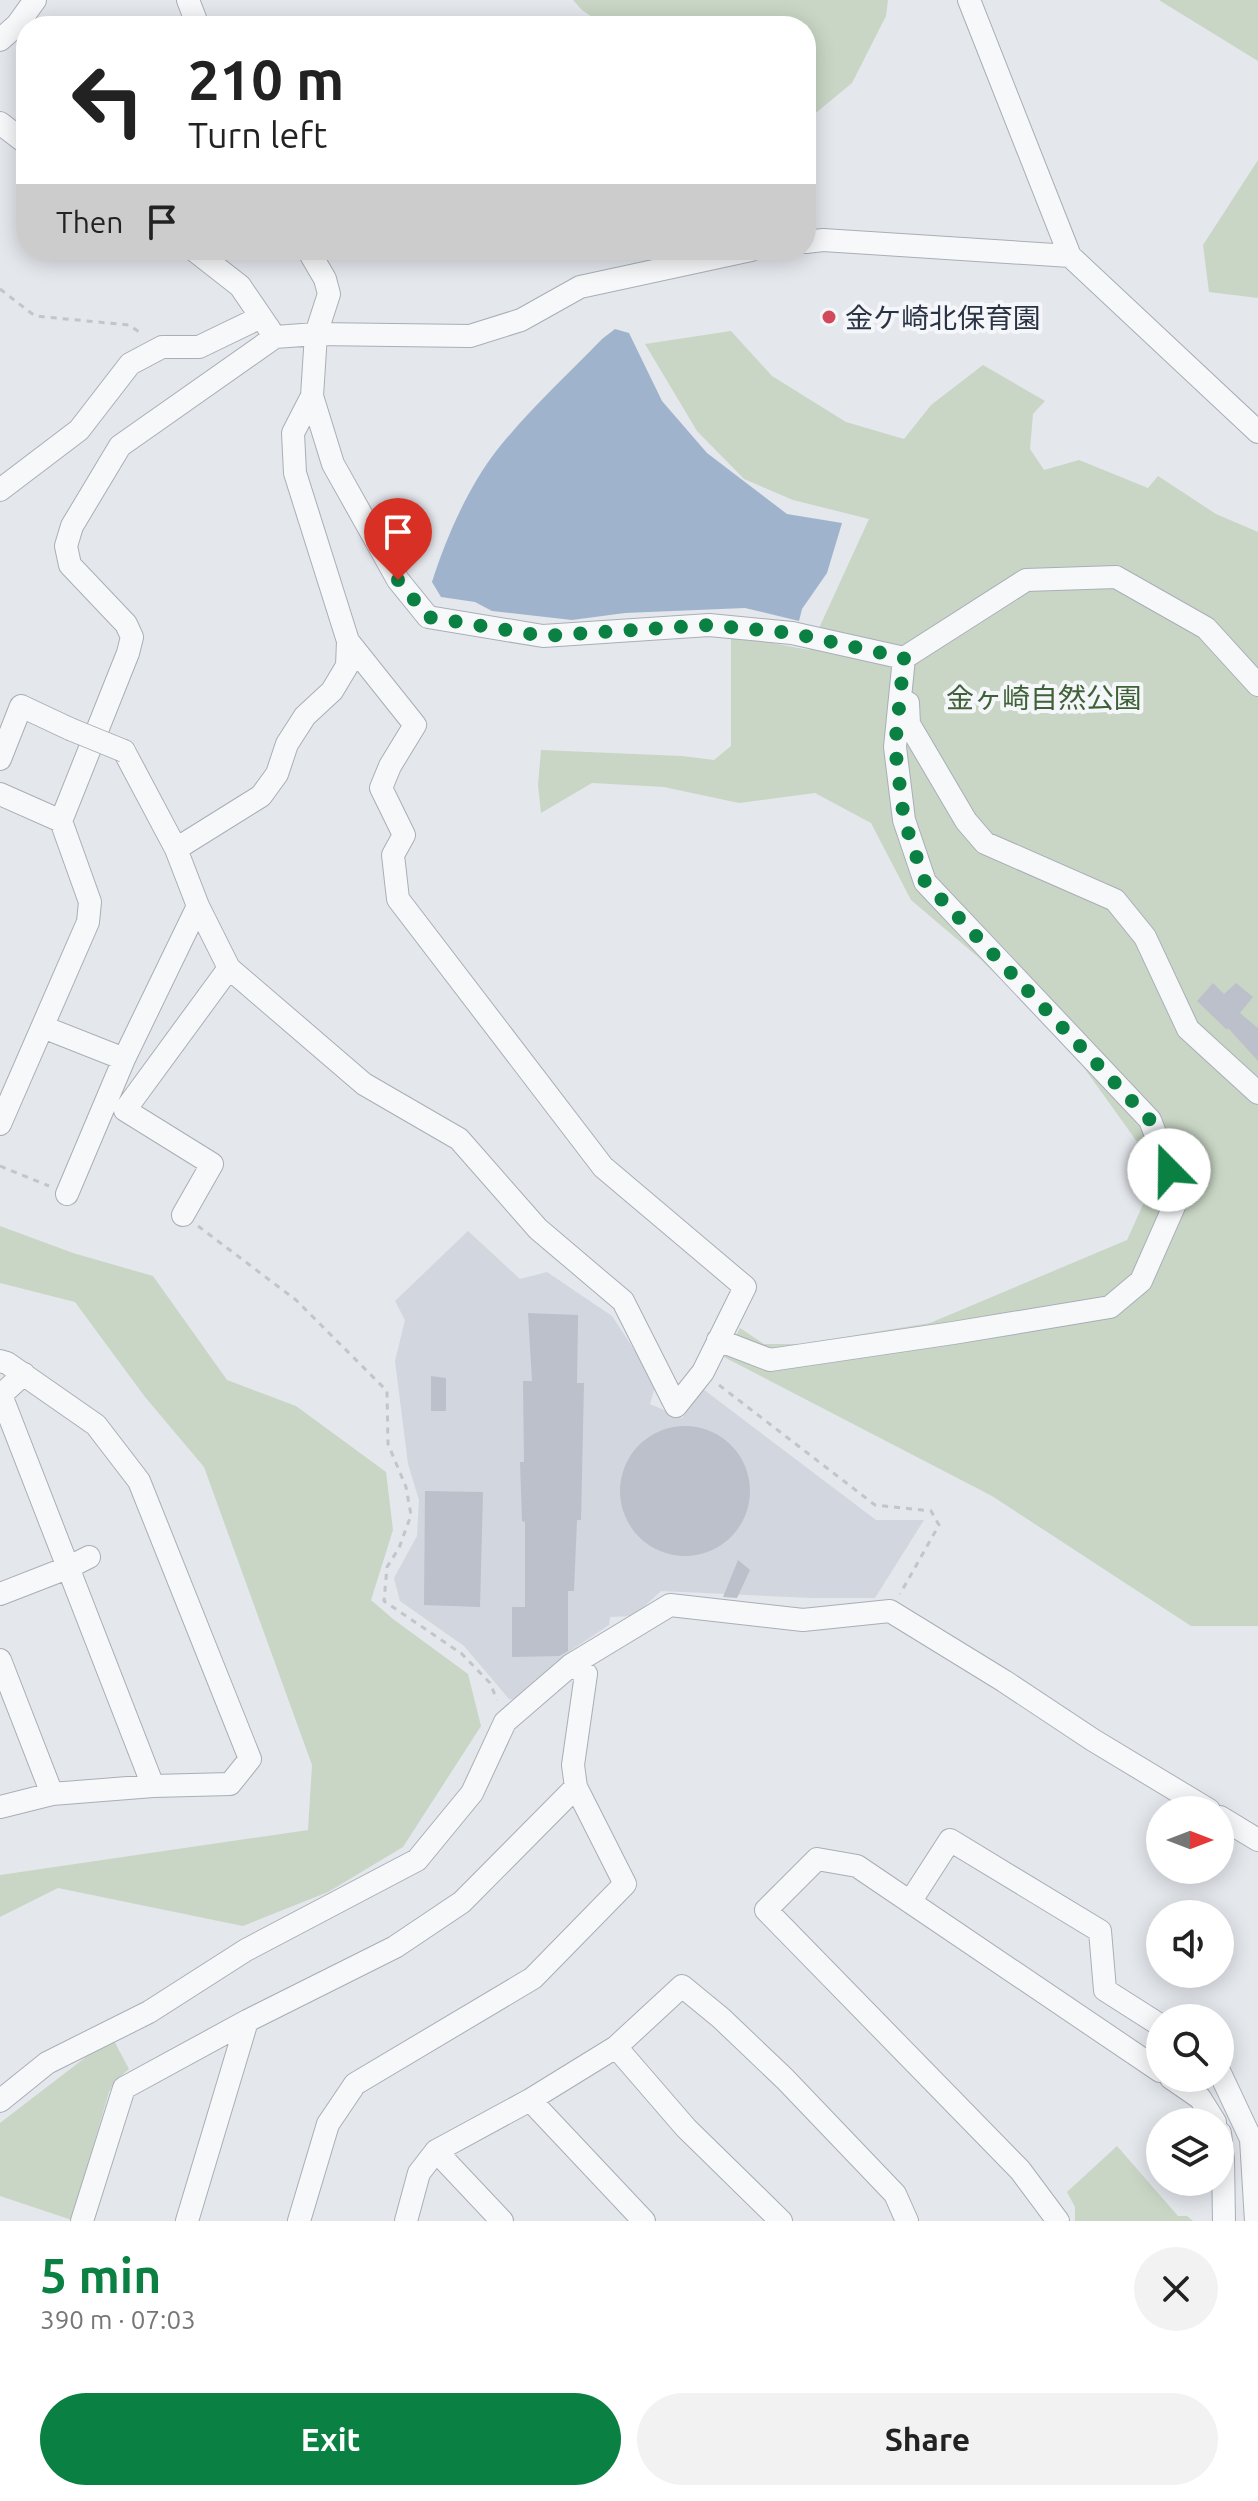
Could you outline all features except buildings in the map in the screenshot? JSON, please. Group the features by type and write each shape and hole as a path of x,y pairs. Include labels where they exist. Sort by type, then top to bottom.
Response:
{"street":[{"path":"969,0 1070,256 1258,432"},
{"path":"0,40 16,26"},
{"path":"0,123 16,135"},
{"path":"816,241 1070,256"},
{"path":"207,260 240,286 275,337"},
{"path":"314,260 325,279 329,294 316,334 312,396 333,464 398,580 428,617 543,636 709,625 792,633 904,658 1026,580 1116,577 1206,628 1258,685"},
{"path":"0,1124 88,922 90,902 61,821 132,637 126,624 70,565 66,546 72,526 120,446 275,337 316,334 470,336 521,320 580,287 705,260"},
{"path":"0,490 79,430 130,364 162,347 199,347 261,317"},
{"path":"176,849 261,796 277,774 287,744 305,716 332,691 347,666 348,641 295,473 293,433 312,396"},
{"path":"0,759 21,706 124,751 176,849 198,906 229,968 364,1084 459,1139 538,1229 623,1301 676,1406 703,1372 745,1287 603,1167 398,899 393,855 404,835 381,788 390,766 415,725 348,641"},
{"path":"904,658 909,724 966,821 985,843 1115,900 1145,937 1188,1029 1258,1093"},
{"path":"718,1340 770,1360 1110,1307 1141,1281 1179,1195 1150,1120 925,882 904,820 895,747 904,658"},
{"path":"0,794 61,821"},
{"path":"67,1194 124,1059 198,906"},
{"path":"183,1215 212,1164 125,1110 229,968"},
{"path":"43,1027 124,1059"},
{"path":"0,1361 24,1374 96,1425 139,1481 250,1759 230,1784 52,1794 0,1807"},
{"path":"24,1374 1,1395 153,1786"},
{"path":"0,1594 89,1557"},
{"path":"0,2101 47,2063 149,2012 246,1950 417,1860 472,1793 505,1722 571,1665 670,1605 803,1620 890,1611 1186,1796"},
{"path":"0,1660 52,1794"},
{"path":"299,2221 328,2124 355,2084 533,1978 625,1884 576,1787 573,1765 586,1674 571,1665"},
{"path":"82,2221 124,2088 247,2021 395,1947 462,1902 576,1787"},
{"path":"1234,1825 1258,1840"},
{"path":"910,1902 950,1840 1100,1931 1105,1990 1146,2016"},
{"path":"1058,2221 1020,2170 766,1910 817,1859 857,1866 1146,2062"},
{"path":"406,2221 419,2173 436,2151 530,2100 616,2047 682,1986 785,2079 895,2194 907,2221"},
{"path":"187,2221 247,2021"},
{"path":"616,2047 686,2128 781,2221"},
{"path":"1191,2092 1206,2108"},
{"path":"1229,2092 1251,2139 1256,2221"},
{"path":"530,2100 644,2221"},
{"path":"436,2151 502,2221"},
{"path":"1224,2196 1224,2221"}],"path":[{"path":"0,289 35,316 129,325 162,347"},
{"path":"0,1166 67,1194"},
{"path":"183,1215 296,1300 387,1391 388,1444 406,1487 411,1515 399,1548 387,1567 384,1601 462,1654 490,1683 505,1722"},
{"path":"703,1372 875,1505 931,1511 939,1525 890,1611"}],"shaded area":[{"path":"468,1231 520,1279 547,1272 612,1316 656,1383 650,1404 682,1418 703,1389 876,1520 924,1520 875,1598 661,1591 634,1616 610,1617 609,1625 570,1651 521,1701 509,1699 464,1646 400,1601 394,1578 417,1536 419,1500 408,1464 395,1361 405,1320 395,1301"}],"green space":[{"path":"573,0 888,0 886,16 852,83 816,113 816,16 591,16"},
{"path":"1159,0 1258,0 1258,61 1162,2"},
{"path":"1258,160 1258,298 1209,292 1203,245"},
{"name":"金ヶ崎自然公園","path":"731,331 772,376 846,422 904,439 931,405 983,365 1045,401 1033,414 1030,449 1044,470 1079,460 1148,488 1158,476 1216,514 1258,532 1258,1626 1191,1626 992,1496 724,1357 740,1328 764,1344 801,1344 930,1323 1127,1240 1158,1171 1067,1044 978,957 911,900 871,823 815,793 739,803 664,787 592,783 541,813 538,785 541,750 714,760 731,746 731,638 809,650 869,519 793,500 744,479 697,431 645,344"},
{"path":"0,1226 73,1253 153,1276 227,1380 296,1406 386,1472 393,1530 371,1600 468,1674 481,1726 403,1847 328,1892 243,1926 58,1888 0,1917 0,1875 308,1830 312,1765 204,1467 145,1397 75,1302 0,1283"},
{"path":"112,2037 129,2069 115,2081 109,2092 72,2220 0,2196 0,2123"},
{"path":"1117,2146 1146,2179 1146,2196 1161,2196 1178,2216 1187,2216 1193,2221 1075,2221 1075,2207 1067,2192"}],"water":[{"path":"615,329 629,333 662,401 707,453 787,514 842,523 827,573 802,609 799,621 745,608 625,613 572,620 492,611 475,602 441,597 432,582 459,513 486,464 535,407"}],"place":[{"name":"金ケ崎北保育園","path":"829,317"}],"route":[{"path":"398,580 428,617 543,636 709,625 792,633 904,658 895,747 904,820 925,882 1150,1120 1169,1170"}]}
